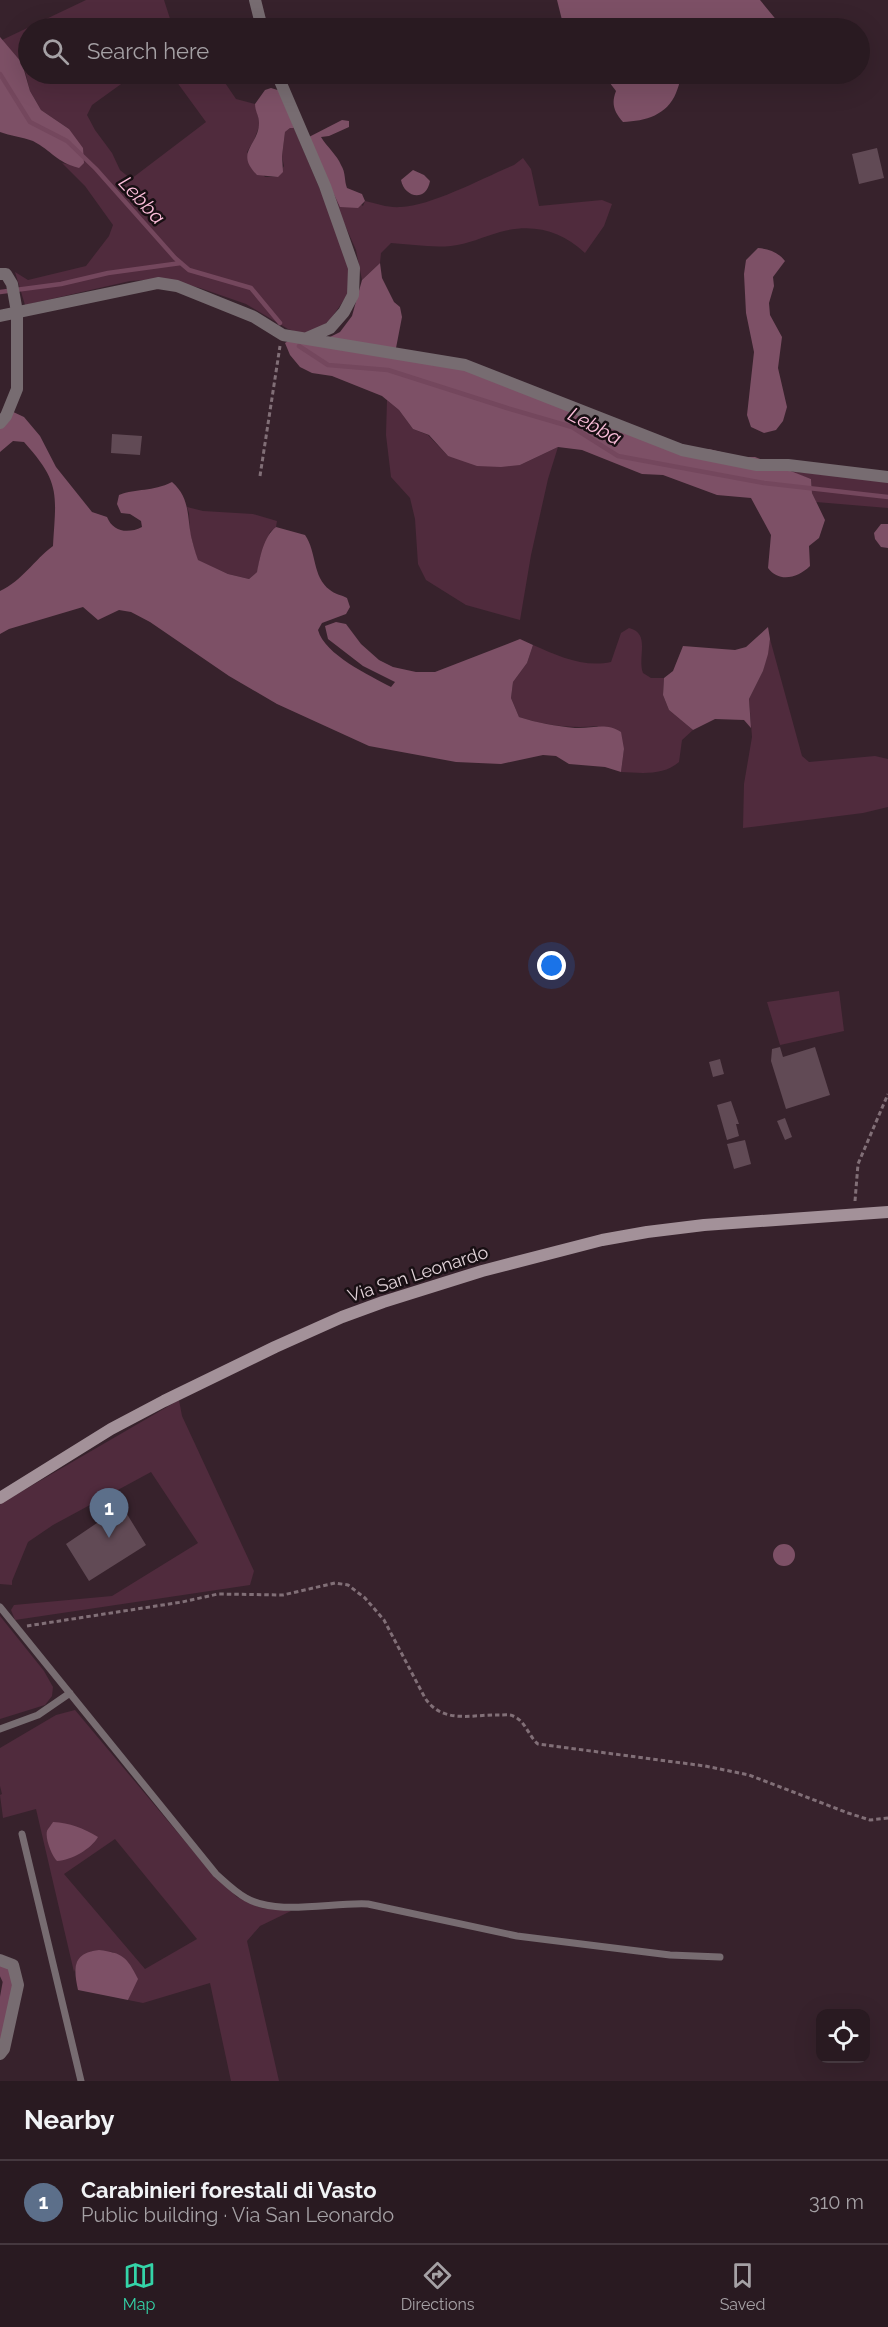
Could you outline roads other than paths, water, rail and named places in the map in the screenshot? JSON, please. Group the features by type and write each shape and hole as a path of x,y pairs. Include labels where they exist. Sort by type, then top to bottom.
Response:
{"street":[{"path":"255,0 260,18"},
{"path":"281,84 325,186 354,268 353,295 344,312 330,328 305,338"},
{"path":"0,273 6,274 13,285 16,307 17,389 6,416 0,423"},
{"path":"0,316 16,307 158,283 177,286 254,317 280,333 465,365 682,450 757,465 788,465 888,477"},
{"name":"Via San Leonardo","path":"0,1498 111,1429 164,1401 275,1347 342,1317 383,1302 482,1271 602,1240 647,1232 888,1212"},
{"path":"0,1960 13,1965 18,1984 4,2049 0,2054"}],"lane":[{"path":"0,1607 216,1874 234,1890 252,1901 281,1906 368,1904 517,1936 670,1955 720,1957"},
{"path":"0,1729 38,1715 70,1693"},
{"path":"22,1834 81,2081"}],"waterway":[{"name":"Lebba","path":"0,74 30,122 67,141 96,169 175,258 189,270 251,288 280,323"},
{"path":"0,292 181,263"},
{"name":"Lebba","path":"299,346 328,365 388,370 572,427 618,456 764,483 888,497"},
{"path":"0,1967 5,1968 11,1981 0,2041"}],"place":[{"name":"Carabinieri forestali di Vasto","path":"109,1538"}]}
